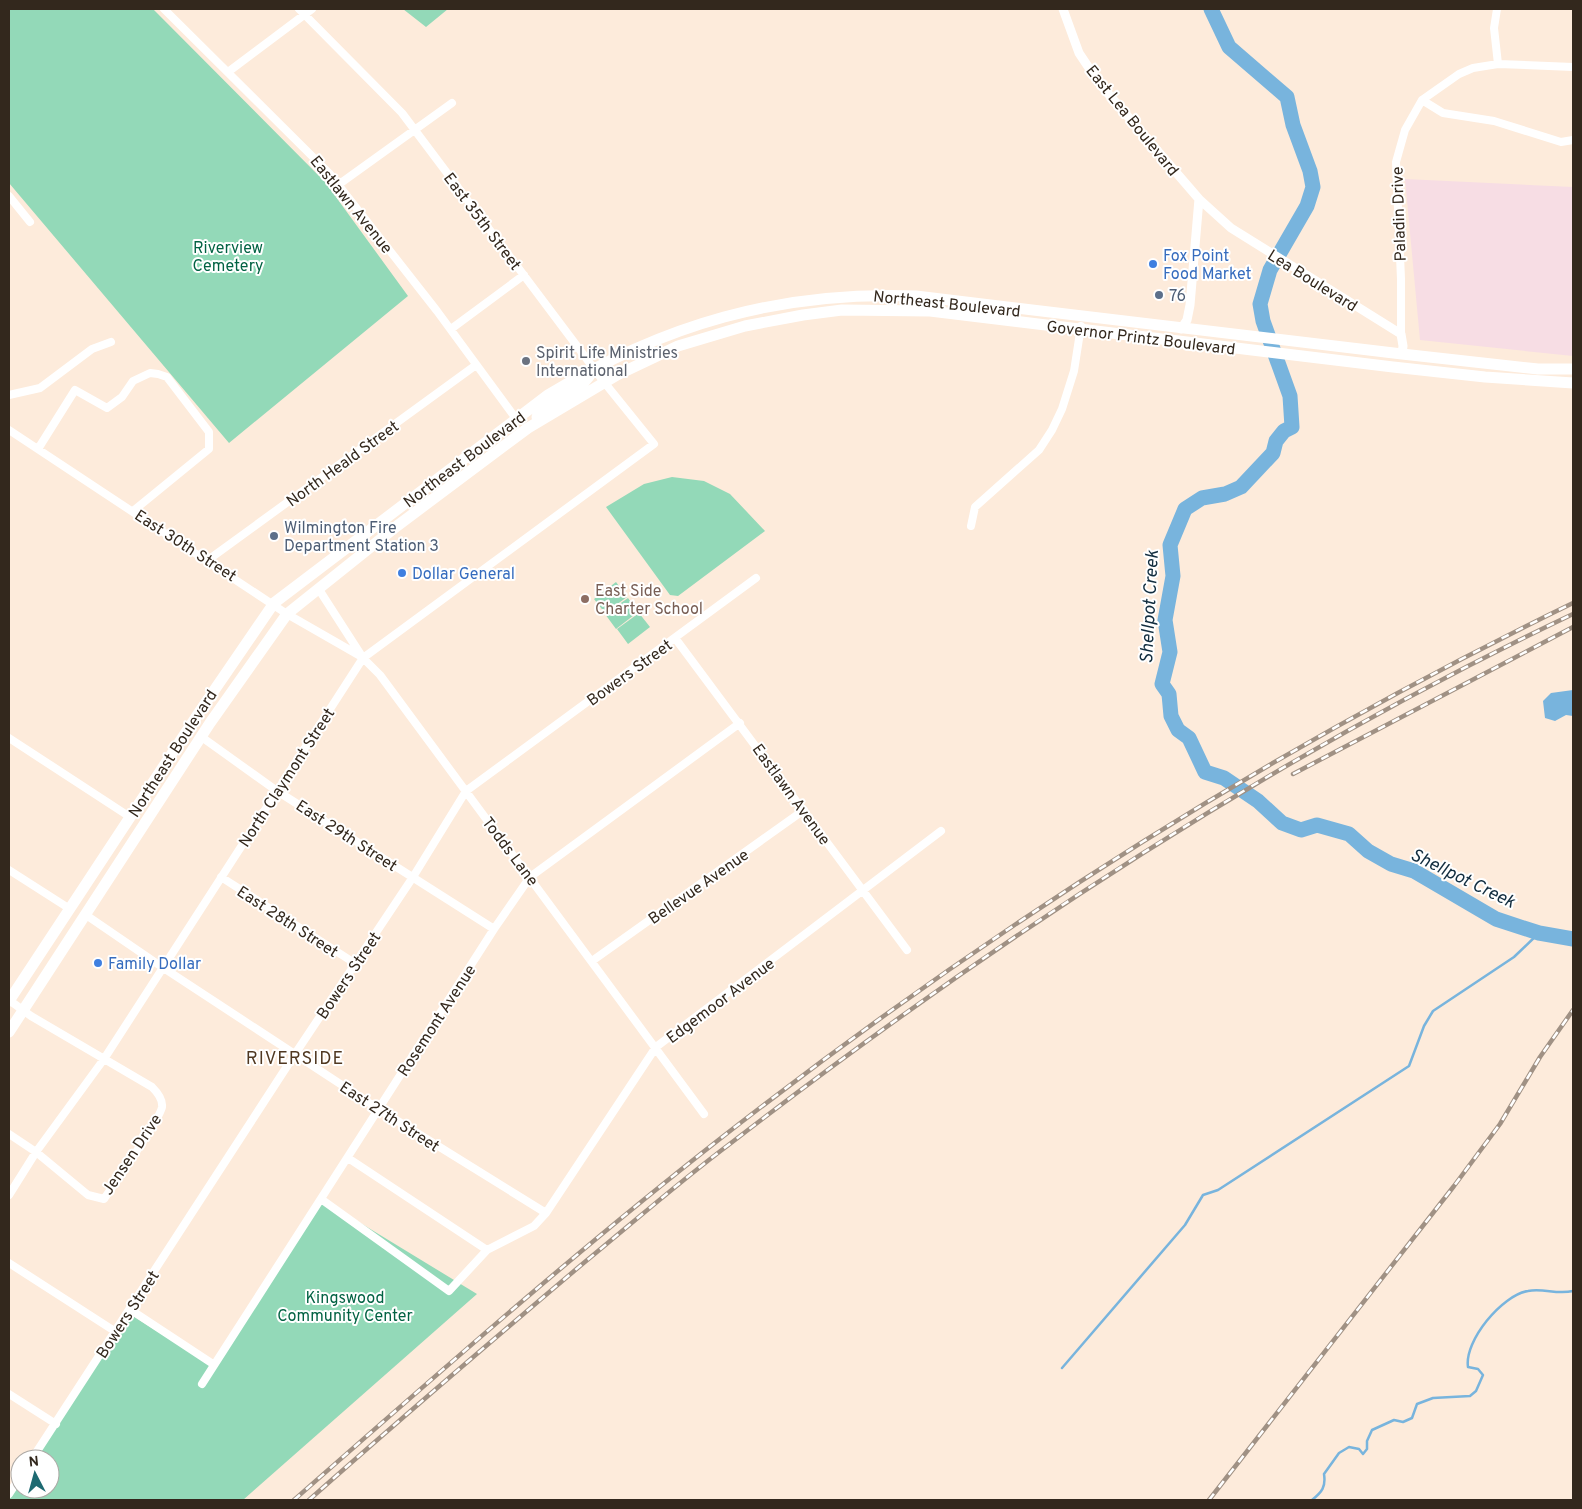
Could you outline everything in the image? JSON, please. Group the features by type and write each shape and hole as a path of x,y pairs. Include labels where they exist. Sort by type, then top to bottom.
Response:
{"main road":[{"name":"Northeast Boulevard","path":"9,1000 274,603 548,396 594,368 651,341 713,320 754,309 818,298 867,294 916,296 1082,323 1108,321"},
{"name":"Governor Printz Boulevard","path":"288,614 318,588 528,428 604,382 669,350 775,320 842,310 930,310 1082,323 1152,338 1264,352 1573,384"},
{"name":"Governor Printz Boulevard","path":"1108,321 1402,354 1538,368 1573,369"},
{"path":"1152,338 1181,329"},
{"path":"528,428 548,406 587,382 594,368"},
{"path":"1516,379 1524,374 1573,376"},
{"name":"Northeast Boulevard","path":"9,1032 210,724 288,614"},
{"path":"95,900 103,875 132,830 133,820 130,817"}],"street":[{"name":"Eastlawn Avenue","path":"164,9 319,162 451,330 517,420"},
{"path":"228,72 301,12 312,9"},
{"name":"East Lea Boulevard","path":"1063,9 1079,53 1099,83 1199,200"},
{"path":"1497,9 1494,28 1498,64"},
{"name":"East 35th Street","path":"301,12 393,103 604,382 654,444"},
{"name":"Paladin Drive","path":"1401,334 1401,279 1396,162 1405,130 1422,100 1459,74 1473,68 1498,64 1573,67"},
{"path":"1422,100 1443,114 1494,121 1562,142 1573,140"},
{"path":"338,185 452,102"},
{"path":"9,196 30,222"},
{"path":"1181,329 1187,320 1190,305 1199,200"},
{"name":"Lea Boulevard","path":"1199,200 1231,228 1258,246 1401,334"},
{"path":"451,330 524,276"},
{"path":"971,526 975,507 1039,450 1052,430 1062,409 1075,365 1082,323"},
{"path":"1401,334 1404,346 1402,354"},
{"path":"9,395 40,388 92,349 111,342"},
{"name":"North Heald Street","path":"208,560 476,365"},
{"path":"38,449 75,390 107,408 122,397 133,381 142,375 153,373 166,377 209,432 209,449 133,511"},
{"name":"East 30th Street","path":"9,430 288,614 363,658"},
{"name":"North Claymont Street","path":"9,1195 36,1152 104,1059 363,658 654,444"},
{"name":"Bowers Street","path":"39,1449 131,1310 295,1054 413,877 466,791 756,578"},
{"name":"Todds Lane","path":"318,588 363,658 380,675 704,1114"},
{"name":"Eastlawn Avenue","path":"675,638 740,722 907,950"},
{"name":"Rosemont Avenue","path":"202,1384 213,1364 380,1110 494,929 530,877 740,722"},
{"path":"9,738 130,817"},
{"name":"East 29th Street","path":"202,738 277,791 494,929"},
{"name":"Bellevue Avenue","path":"592,961 804,810"},
{"name":"Edgemoor Avenue","path":"487,1250 534,1226 546,1213 656,1047 941,831"},
{"path":"9,870 70,909"},
{"name":"East 28th Street","path":"221,877 356,964"},
{"name":"East 27th Street","path":"86,915 162,968 380,1110 546,1213"},
{"path":"9,1000 104,1059"},
{"name":"Jensen Drive","path":"36,1152 88,1196 104,1199 155,1122 162,1107 159,1094 152,1087 104,1059"},
{"path":"9,1134 36,1152"},
{"path":"321,1200 449,1291 487,1250 348,1158"},
{"path":"9,1263 116,1332"},
{"path":"131,1310 213,1364"},
{"path":"9,1394 56,1424"}],"shaded area":[{"path":"1405,179 1573,187 1573,356 1420,340"}],"green space":[{"name":"Riverview Cemetery","path":"9,9 153,9 325,182 408,296 229,443 9,183"},
{"path":"403,9 448,9 426,27"},
{"path":"672,477 704,481 730,494 765,531 678,596 670,595 606,507 644,484"},
{"path":"616,582 627,597 605,613 594,599"},
{"path":"628,598 638,612 616,629 605,614"},
{"path":"639,613 650,627 628,644 617,629"},
{"name":"Kingswood Community Center","path":"321,1199 477,1294 243,1500 9,1500 10,1498 60,1499 60,1449 40,1449 128,1313 212,1366"}],"water":[{"path":"1573,690 1573,716 1566,715 1555,721 1545,718 1543,701 1551,693"}],"waterway":[{"name":"Shellpot Creek","path":"1211,9 1229,47 1287,97 1293,125 1310,171 1313,187 1307,206 1270,270 1260,304 1263,321 1290,396 1292,427 1284,431 1276,441 1273,453 1241,487 1225,494 1202,498 1185,509 1170,545 1173,576 1165,620 1170,652 1162,684 1169,694 1171,716 1178,730 1189,738 1205,772 1224,778 1258,801 1282,823 1301,830 1317,825 1349,834 1368,851 1391,864 1414,871 1496,919 1539,933 1573,939"},
{"path":"1062,1368 1185,1225 1203,1195 1218,1190 1409,1066 1424,1026 1433,1011 1514,957 1539,933"},
{"path":"1312,1500 1322,1489 1324,1474 1339,1453 1349,1447 1359,1449 1363,1454 1367,1449 1367,1441 1372,1430 1394,1420 1403,1422 1412,1418 1417,1404 1433,1398 1470,1396 1476,1391 1483,1375 1478,1369 1468,1367 1468,1356 1478,1333 1507,1301 1518,1294 1528,1291 1573,1291"}],"railway":[{"path":"294,1500 505,1316 666,1182 821,1062 923,988 1133,848 1240,782 1349,719 1573,603"},
{"path":"309,1500 478,1353 674,1188 830,1068 931,995 1034,924 1138,856 1244,791 1352,728 1461,669 1573,614"},
{"path":"1293,774 1573,627"},
{"path":"1209,1500 1454,1186 1500,1124 1540,1057 1573,1010"}],"place":[{"name":"Fox Point Food Market","path":"1153,264"},
{"name":"76","path":"1159,295"},
{"name":"Spirit Life Ministries International","path":"526,361"},
{"name":"Wilmington Fire Department Station 3","path":"274,536"},
{"name":"Dollar General","path":"402,573"},
{"name":"East Side Charter School","path":"585,599"},
{"name":"Family Dollar","path":"98,963"}],"district":[{"name":"RIVERSIDE","path":"295,1058"}]}
